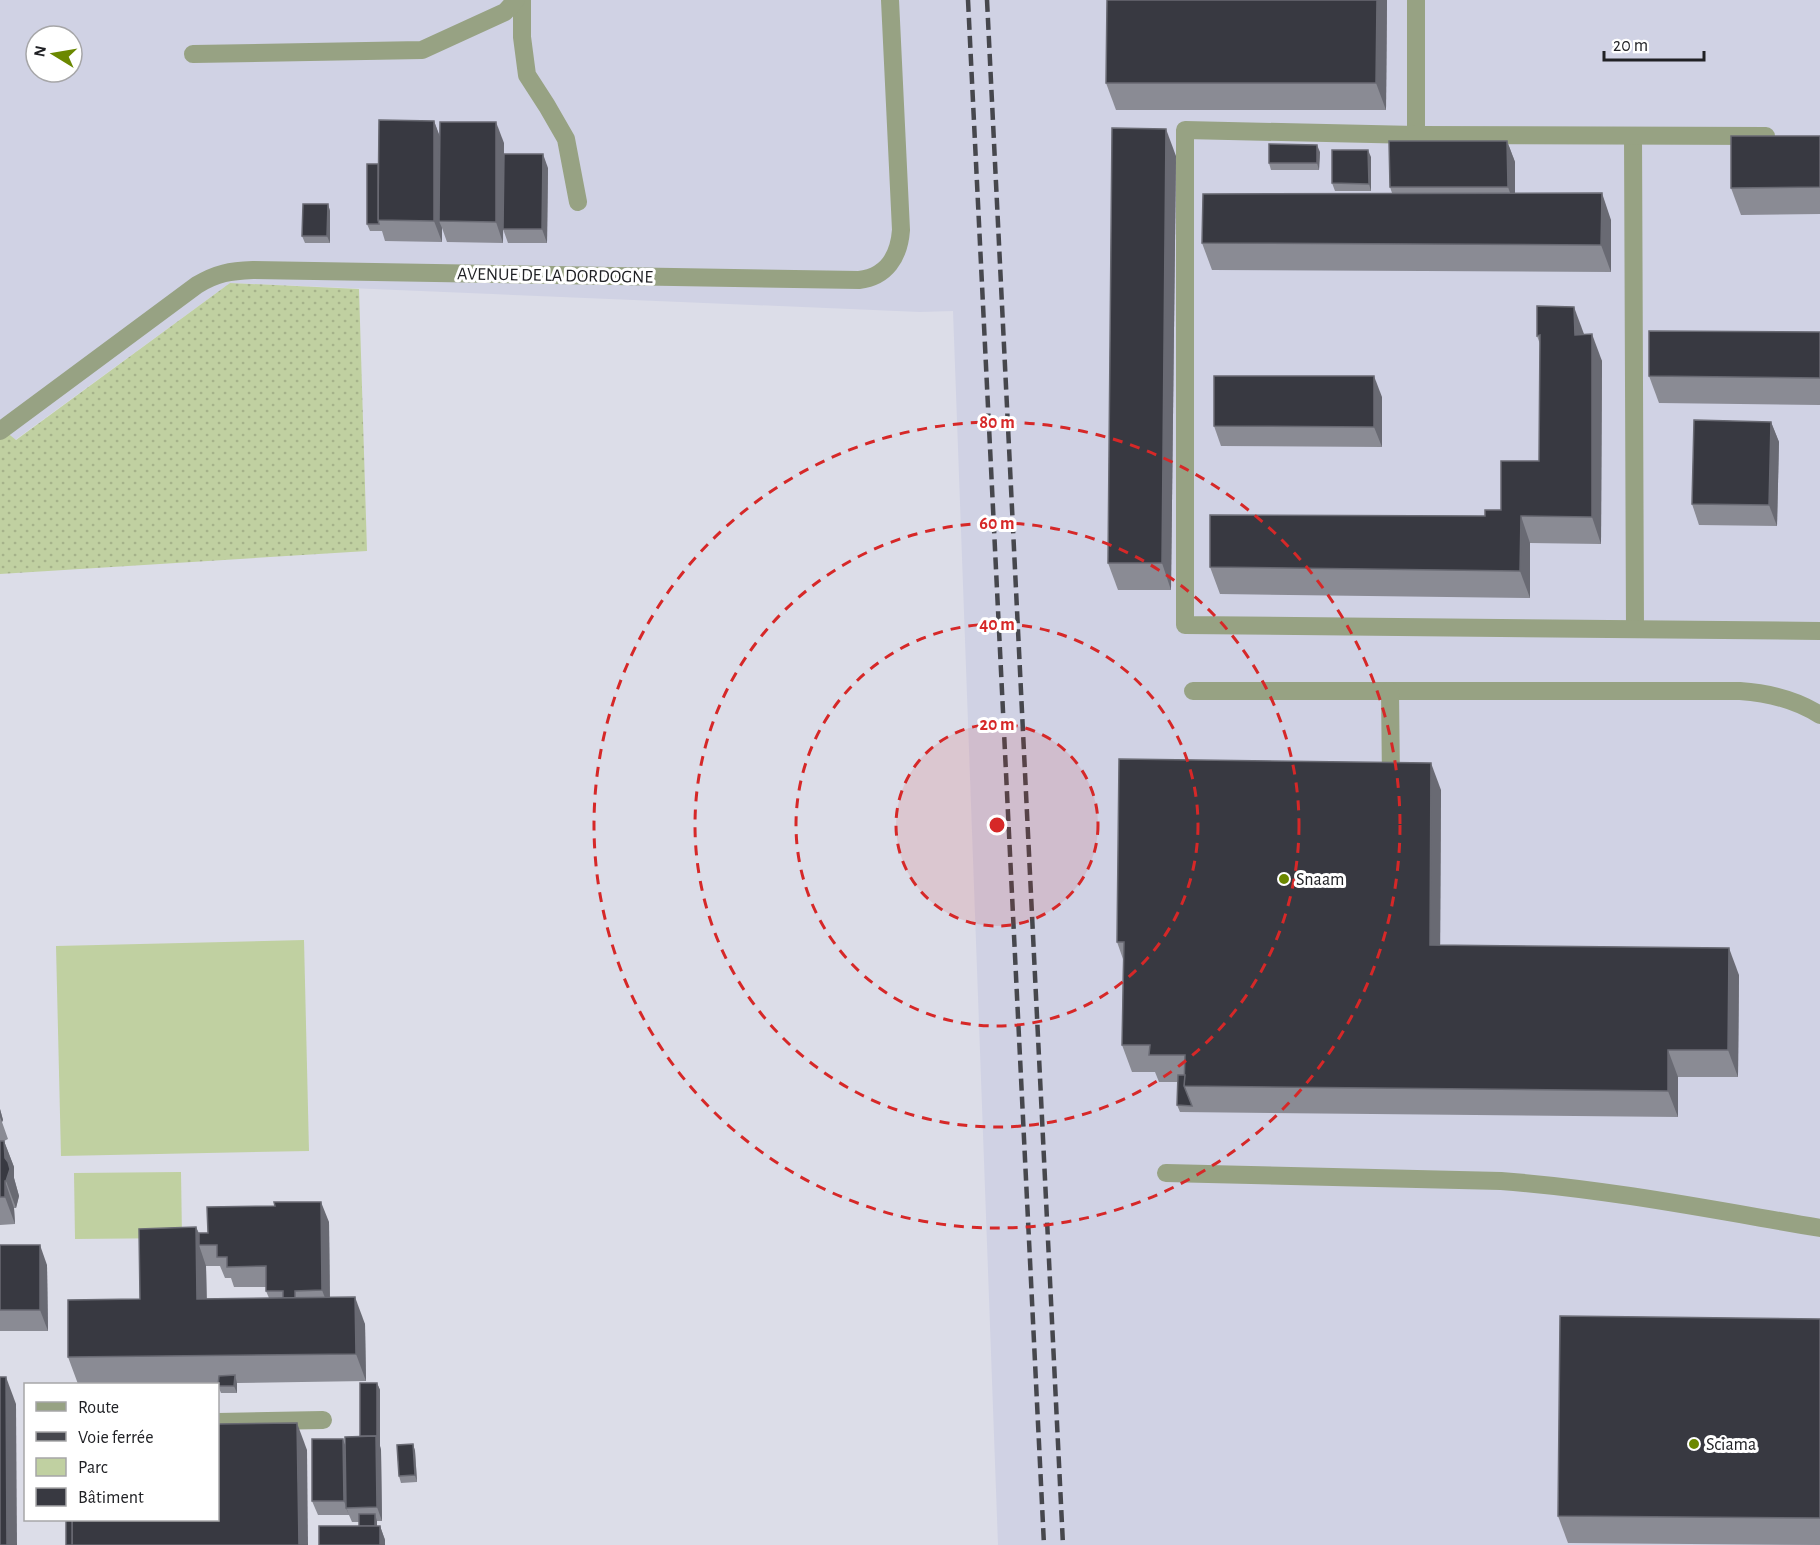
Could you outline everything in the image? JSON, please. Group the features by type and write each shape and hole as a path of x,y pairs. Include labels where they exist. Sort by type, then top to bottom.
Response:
{"lane":[{"path":"193,54 422,50 505,12 516,0"},
{"path":"522,0 522,37 527,75 566,139 579,202"},
{"name":"AVENUE DE LA DORDOGNE","path":"0,431 196,285 216,274 325,271 859,280 875,276 884,271 896,255 901,230 890,0"},
{"path":"1416,0 1416,135"},
{"path":"1785,136 1416,135 1185,130 1185,625 1820,631"},
{"path":"1634,136 1635,629"},
{"path":"1192,690 1740,691 1769,693 1806,706 1820,715"},
{"path":"1390,691 1391,780"},
{"path":"1166,1173 1544,1184 1615,1193 1820,1227"},
{"path":"219,1422 323,1420"}],"shaded area":[{"path":"0,0 1820,0 1820,1545 998,1545 953,311 920,312 230,283 15,440 0,427"}],"green space":[{"path":"230,283 359,289 367,551 0,574 0,427 16,440"},
{"path":"304,940 309,1151 61,1156 56,946"},
{"path":"181,1172 182,1238 75,1239 74,1173"}],"building":[{"path":"1107,0 1377,0 1376,83 1106,83"},
{"path":"379,120 434,121 434,221 378,220"},
{"path":"440,122 496,122 496,222 439,221"},
{"path":"1112,128 1166,129 1162,563 1108,563"},
{"path":"1731,136 1820,136 1820,187 1731,188"},
{"path":"1389,141 1507,141 1508,187 1390,187"},
{"path":"1269,144 1317,145 1317,163 1269,163"},
{"path":"1332,150 1368,150 1369,184 1332,183"},
{"path":"504,154 543,154 542,229 503,229"},
{"path":"367,164 378,164 379,224 367,224"},
{"path":"1602,193 1601,245 1202,243 1203,194"},
{"path":"303,204 328,204 327,236 302,236"},
{"path":"1537,306 1574,307 1575,335 1592,334 1592,517 1521,516 1520,571 1210,567 1210,515 1485,516 1485,510 1501,510 1501,461 1539,461 1540,335 1537,336"},
{"path":"1649,331 1820,332 1820,378 1649,376"},
{"path":"1214,376 1374,376 1374,427 1214,426"},
{"path":"1694,420 1771,422 1769,505 1692,504"},
{"name":"Snaam","path":"1119,759 1431,763 1430,945 1729,948 1728,1050 1668,1050 1668,1091 1184,1086 1185,1055 1149,1055 1150,1045 1122,1045 1124,942 1117,942"},
{"path":"1178,1075 1185,1075 1184,1086 1192,1106 1177,1105"},
{"path":"0,1141 4,1141 5,1158 10,1169 5,1181 5,1197 0,1197"},
{"path":"274,1202 321,1202 322,1290 295,1291 295,1298 283,1298 283,1291 266,1291 266,1266 227,1267 227,1257 217,1257 217,1245 199,1245 199,1233 208,1233 207,1207 275,1206"},
{"path":"196,1227 197,1299 355,1297 356,1354 68,1357 68,1300 140,1299 139,1229"},
{"path":"0,1245 40,1245 40,1310 0,1310"},
{"name":"Sciama","path":"1560,1316 1820,1319 1820,1518 1558,1516"},
{"path":"235,1375 234,1386 219,1386 219,1376"},
{"path":"0,1377 6,1377 7,1545 0,1545"},
{"path":"360,1383 377,1383 377,1438 376,1436 360,1436"},
{"path":"297,1423 299,1545 72,1545 72,1521 219,1521 219,1424"},
{"path":"376,1436 377,1507 346,1508 345,1437"},
{"path":"312,1439 343,1439 344,1501 312,1501"},
{"path":"413,1444 415,1475 399,1476 397,1445"},
{"path":"359,1514 375,1514 375,1526 359,1526"},
{"path":"66,1521 72,1521 72,1545 66,1545"},
{"path":"319,1526 380,1526 380,1545 319,1545"}],"railway":[{"path":"968,0 1044,1545"},
{"path":"987,0 1063,1545"}],"place":[{"name":"Snaam","path":"1284,879"},
{"name":"Sciama","path":"1694,1444"}]}
